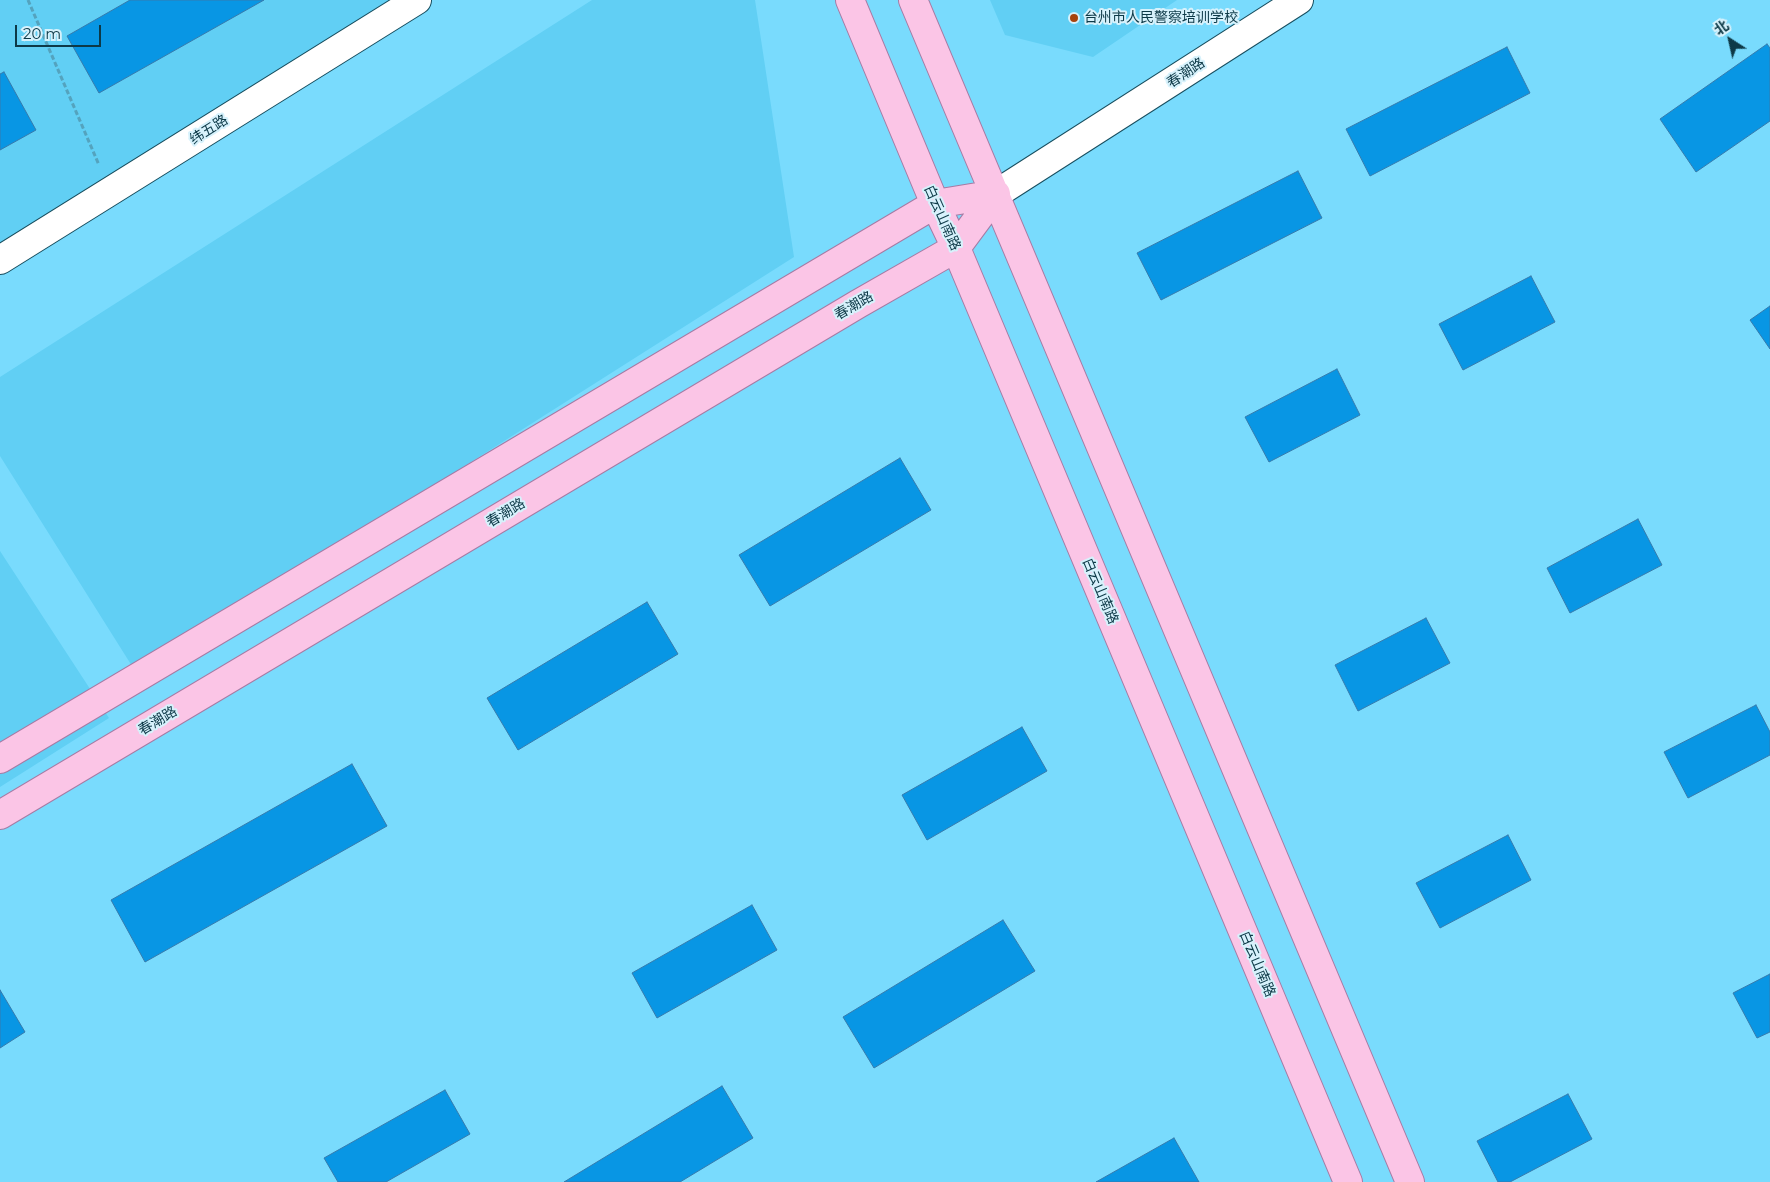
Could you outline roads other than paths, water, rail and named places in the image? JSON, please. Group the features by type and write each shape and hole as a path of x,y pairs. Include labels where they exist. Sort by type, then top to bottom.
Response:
{"main road":[{"name":"白云山南路","path":"850,0 1348,1182"},
{"path":"913,0 1410,1182"},
{"name":"春潮路","path":"0,759 935,204 996,194"},
{"name":"春潮路","path":"0,815 858,304 956,248 996,194"}],"street":[{"name":"纬五路","path":"0,260 417,0"},
{"name":"春潮路","path":"996,194 1299,0"}],"place":[{"name":"台州市人民警察培训学校","path":"1074,18"}]}
